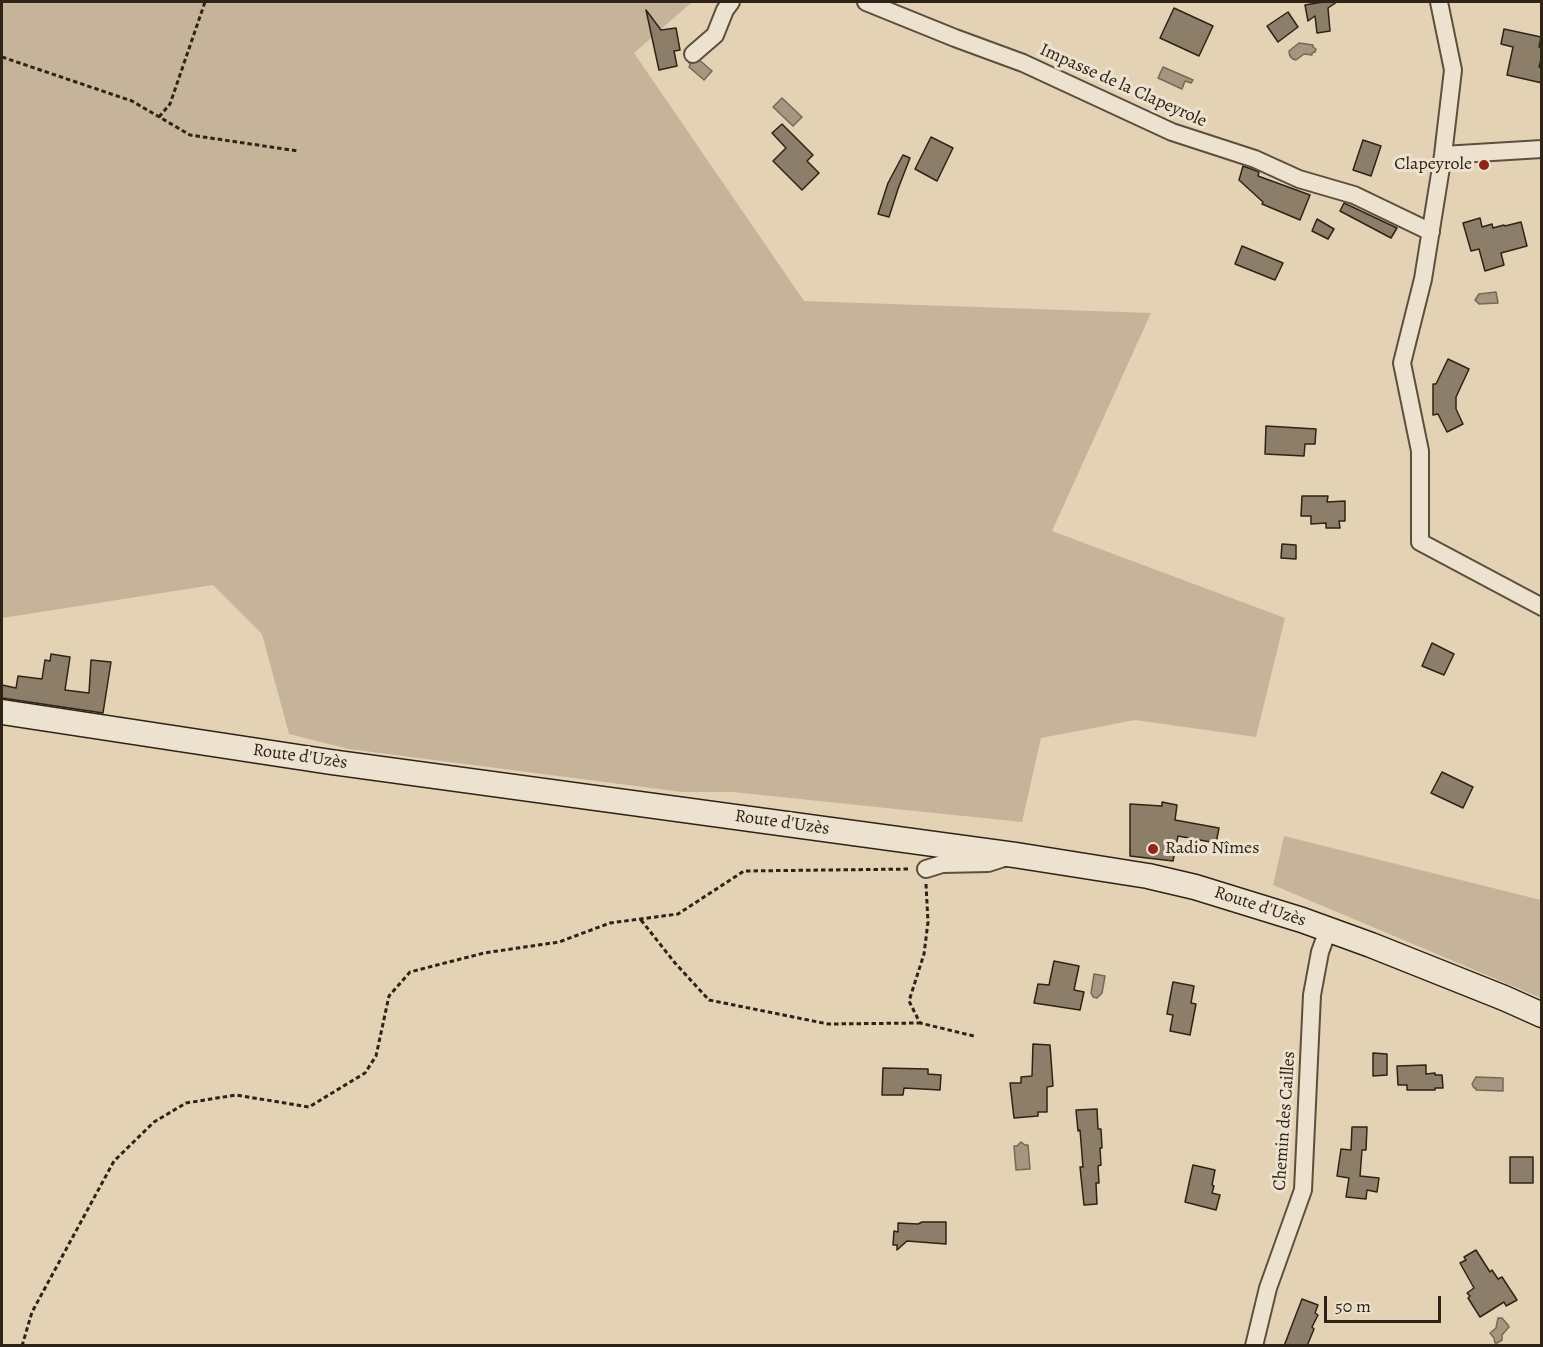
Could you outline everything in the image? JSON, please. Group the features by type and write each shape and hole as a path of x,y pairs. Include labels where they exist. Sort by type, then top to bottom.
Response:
{"main road":[{"name":"Route d'Uzès","path":"2,712 343,764 1113,869 1195,887 1263,907 1504,998 1542,1015"}],"street":[{"path":"693,54 715,35 725,10 731,2"},
{"name":"Impasse de la Clapeyrole","path":"866,2 1023,63 1172,132 1255,159 1299,178 1354,195 1431,232"},
{"path":"1439,2 1453,70 1443,155 1423,279 1402,363 1420,451 1420,542 1542,607"},
{"path":"1443,155 1542,149"},
{"path":"926,869 942,864 988,863 1015,855"},
{"name":"Chemin des Cailles","path":"1254,1346 1268,1287 1303,1190 1312,995 1320,952 1328,930"}],"path":[{"path":"159,117 170,105 205,2"},
{"path":"2,57 132,101 190,135 298,151"},
{"path":"22,1346 32,1312 114,1161 154,1122 186,1103 236,1095 309,1107 365,1073 376,1056 389,996 410,972 484,953 559,942 610,923 678,914 744,871 926,869 928,922 924,954 909,1001 920,1023"},
{"path":"641,919 675,963 709,1000 828,1024 920,1023 974,1036"}],"shaded area":[{"path":"2,2 692,2 634,53 804,301 1151,313 1052,531 1285,618 1256,737 1135,720 1041,738 1022,822 732,792 682,792 349,749 289,734 262,634 213,585 2,618"},
{"path":"1299,43 1313,45 1315,52 1312,55 1304,54 1296,60 1293,59 1289,51"},
{"path":"697,58 712,71 704,80 689,67 691,59"},
{"path":"1163,67 1193,80 1191,83 1185,81 1182,89 1158,78"},
{"path":"782,98 802,117 793,126 773,107"},
{"path":"1496,292 1498,303 1479,304 1475,300 1479,294"},
{"path":"1284,836 1541,900 1541,998 1273,885"},
{"path":"1094,974 1105,976 1102,993 1097,998 1091,993"},
{"path":"1476,1077 1503,1078 1503,1091 1476,1090 1472,1084"},
{"path":"1021,1142 1028,1145 1030,1169 1016,1170 1014,1146"},
{"path":"1498,1318 1502,1318 1509,1327 1502,1335 1502,1340 1495,1343 1490,1333 1496,1328"}],"building":[{"path":"1337,2 1328,8 1330,31 1317,33 1315,16 1308,21 1305,5"},
{"path":"1174,8 1213,26 1199,56 1160,38"},
{"path":"646,10 661,30 676,28 680,50 674,51 677,66 659,70"},
{"path":"1288,12 1298,27 1278,42 1267,26"},
{"path":"1504,29 1541,37 1539,47 1542,47 1542,56 1539,67 1542,68 1542,83 1507,75 1513,47 1501,44"},
{"path":"782,124 813,155 807,161 819,173 802,190 773,161 786,148 772,133"},
{"path":"931,137 953,148 937,181 915,169"},
{"path":"1363,140 1381,146 1371,176 1353,170"},
{"path":"903,155 910,158 889,217 878,214 888,183"},
{"path":"1243,166 1259,172 1258,176 1310,195 1300,220 1262,204 1263,202 1239,180"},
{"path":"1344,203 1397,228 1391,238 1340,211"},
{"path":"1480,218 1482,227 1492,224 1493,228 1521,222 1527,246 1501,253 1504,265 1485,271 1479,249 1471,251 1463,223"},
{"path":"1317,219 1334,229 1328,239 1312,231"},
{"path":"1242,246 1283,263 1275,280 1235,264"},
{"path":"1448,359 1469,369 1456,397 1456,409 1463,424 1447,432 1438,414 1433,415 1433,384 1436,384"},
{"path":"1266,426 1316,429 1315,444 1305,444 1304,456 1265,454"},
{"path":"1302,496 1328,496 1327,502 1345,501 1345,521 1339,521 1340,528 1326,528 1326,523 1311,524 1311,516 1301,516"},
{"path":"1282,544 1296,545 1296,559 1281,558"},
{"path":"1432,643 1454,654 1444,675 1422,666"},
{"path":"51,654 70,657 65,690 89,693 91,660 111,662 103,713 2,698 2,685 16,688 18,676 42,679 45,660 50,661"},
{"path":"1442,772 1473,787 1463,808 1431,793"},
{"path":"1162,802 1177,805 1175,820 1219,828 1216,843 1178,836 1173,861 1130,856 1130,804 1162,806"},
{"path":"1054,961 1079,966 1074,990 1084,992 1080,1010 1034,1003 1038,984 1049,985"},
{"path":"1173,982 1194,986 1191,1003 1196,1004 1190,1035 1170,1031 1173,1015 1167,1014"},
{"path":"1033,1044 1050,1045 1053,1086 1047,1087 1047,1112 1038,1112 1038,1116 1014,1118 1010,1083 1021,1083 1021,1077 1032,1076"},
{"path":"1373,1053 1387,1054 1387,1075 1373,1076"},
{"path":"1426,1065 1426,1074 1442,1075 1443,1088 1407,1090 1407,1085 1398,1085 1397,1066"},
{"path":"883,1068 928,1069 928,1074 941,1075 940,1090 904,1088 903,1095 882,1095"},
{"path":"1097,1109 1102,1148 1100,1148 1101,1165 1098,1166 1099,1183 1096,1183 1097,1204 1084,1205 1080,1167 1083,1167 1080,1130 1078,1131 1076,1110"},
{"path":"1352,1127 1367,1127 1366,1150 1362,1150 1360,1176 1379,1178 1377,1192 1367,1190 1366,1199 1346,1197 1349,1178 1337,1176 1341,1149 1351,1150"},
{"path":"1510,1157 1533,1157 1533,1183 1510,1183"},
{"path":"1193,1165 1215,1170 1212,1193 1220,1195 1216,1210 1185,1202"},
{"path":"946,1222 946,1244 907,1241 897,1250 897,1245 893,1245 894,1231 898,1232 898,1223 918,1224"},
{"path":"1476,1250 1490,1272 1492,1270 1498,1279 1502,1277 1517,1300 1506,1306 1504,1302 1480,1317 1468,1298 1470,1296 1467,1293 1474,1288 1460,1263 1466,1260 1464,1257"},
{"path":"1302,1299 1318,1305 1315,1313 1318,1315 1312,1327 1314,1329 1307,1346 1284,1346"}],"place":[{"name":"Clapeyrole","path":"1484,165"},
{"name":"Radio Nîmes","path":"1153,849"}]}
